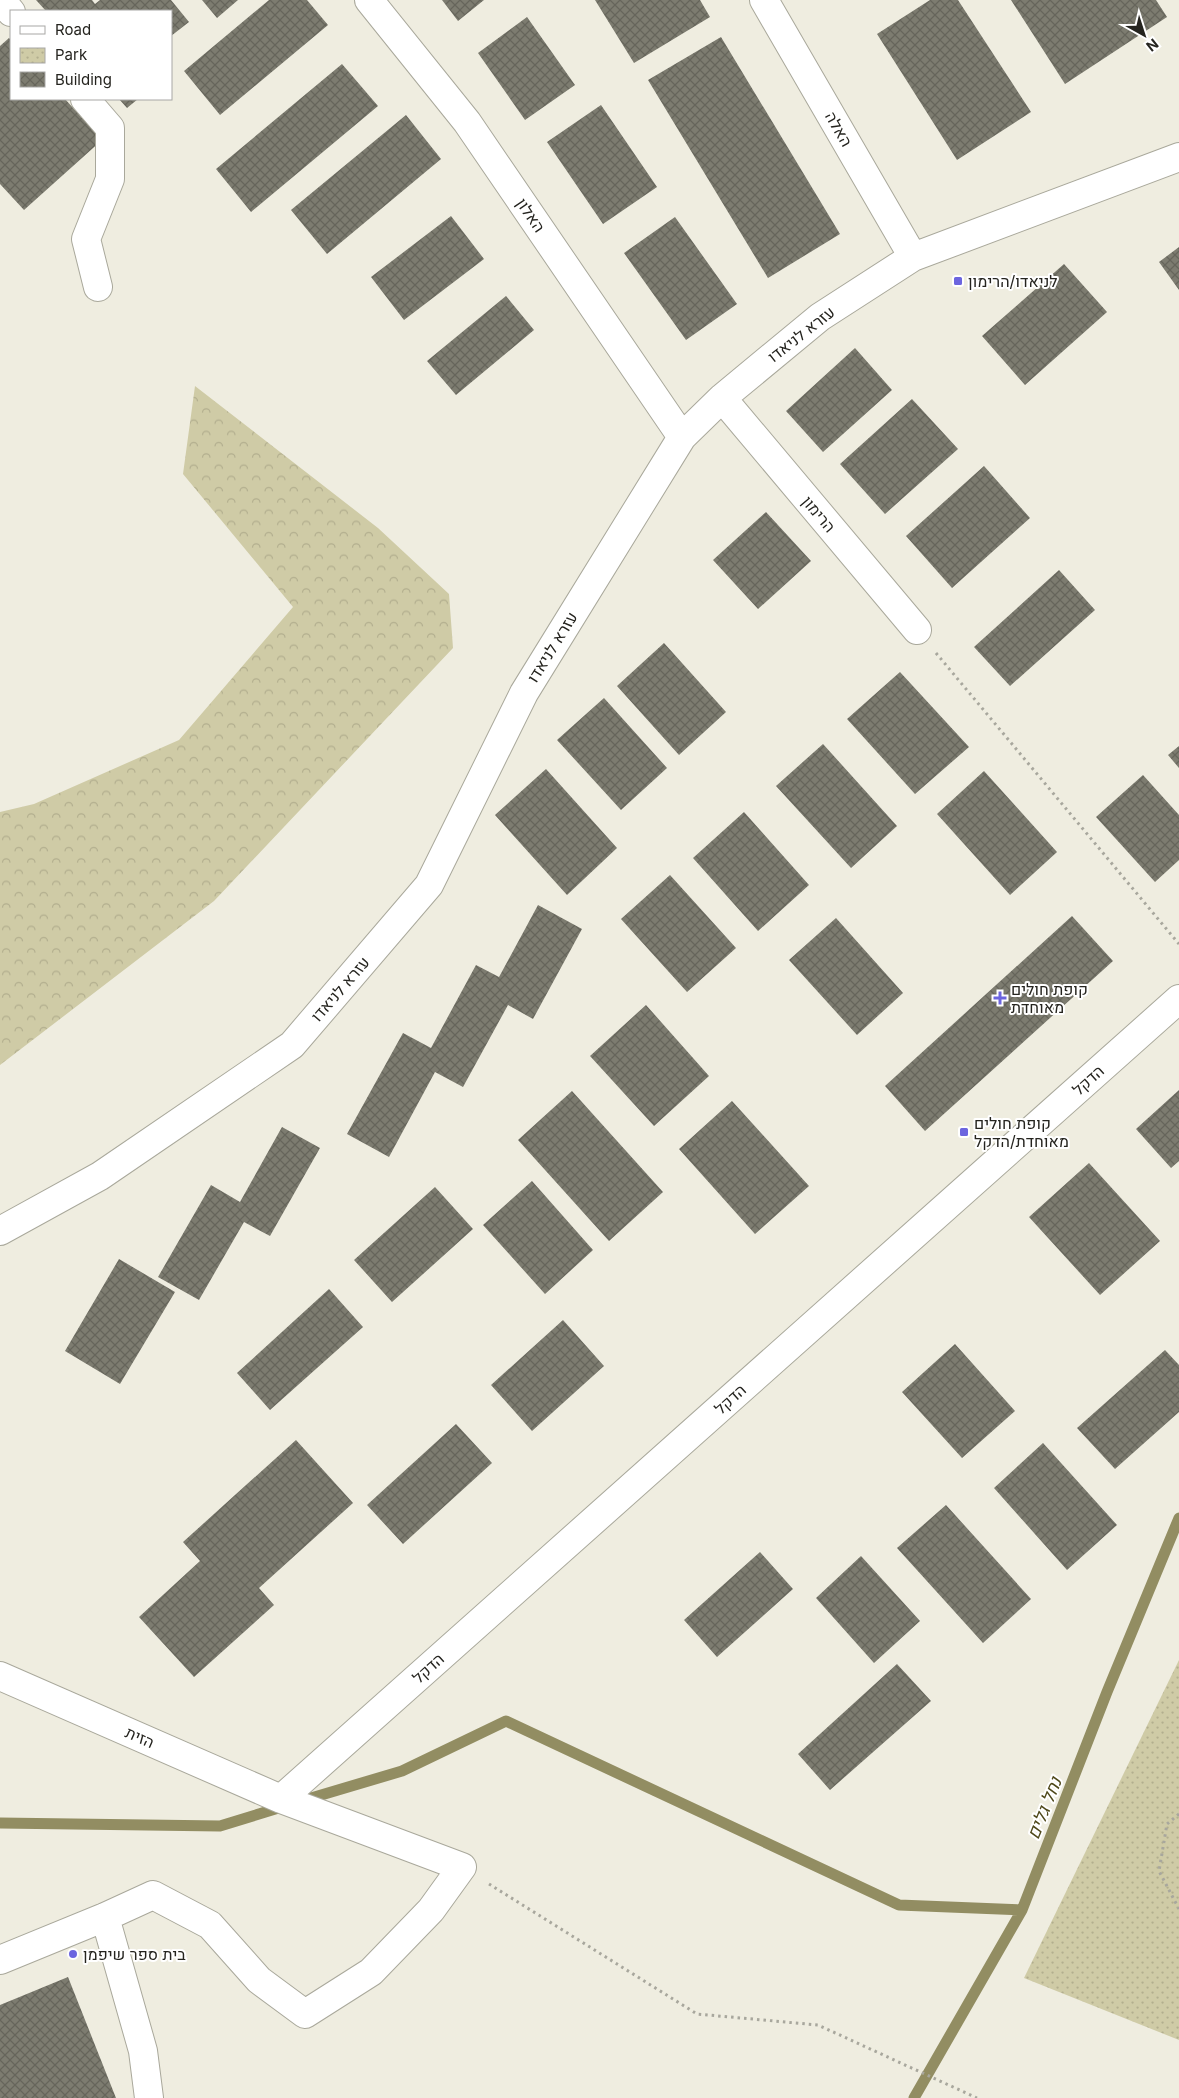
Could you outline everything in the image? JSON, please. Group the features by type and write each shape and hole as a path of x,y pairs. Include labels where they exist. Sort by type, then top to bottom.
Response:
{"street":[{"path":"1,0 10,11"},
{"name":"האלון","path":"369,0 467,122 682,436"},
{"name":"האלה","path":"764,0 913,257"},
{"path":"86,100 110,128 110,179 86,239 98,287"},
{"name":"עזרא לניאדו","path":"0,1231 100,1176 292,1045 429,885 524,692 682,436 722,398 820,317 913,257 1179,156"},
{"name":"הרימון","path":"722,398 917,630"},
{"name":"הדקל","path":"281,1799 1179,999"},
{"name":"הזית","path":"0,1676 281,1799 462,1867"},
{"path":"0,1960 153,1896 210,1925 259,1980 305,2014 371,1972 431,1910 462,1867"},
{"path":"105,1917 143,2051 149,2098"}],"path":[{"path":"917,630 1179,944"},
{"path":"1179,1814 1168,1824 1159,1871 1179,1909"},
{"path":"462,1867 697,2014 818,2025 977,2098"}],"green space":[{"path":"195,386 378,528 449,594 453,648 214,901 0,1065 0,812 34,804 179,740 293,607 183,474"},
{"path":"1179,1660 1179,2040 1024,1978"}],"building":[{"path":"36,0 92,0 95,4 100,0 171,0 189,22 172,35 172,10 45,10"},
{"path":"202,0 238,0 217,18"},
{"path":"269,0 307,0 328,25 220,115 184,71"},
{"path":"442,0 484,0 458,21"},
{"path":"595,0 700,0 710,17 634,63"},
{"path":"930,0 958,0 1031,112 957,160 877,34"},
{"path":"1011,0 1156,0 1167,17 1065,84"},
{"path":"527,17 575,85 525,120 478,53"},
{"path":"721,37 840,234 768,278 648,80"},
{"path":"10,39 10,100 66,100 102,140 24,210 0,184 0,46"},
{"path":"342,64 378,106 251,212 216,169"},
{"path":"120,100 137,100 127,108"},
{"path":"601,105 657,187 603,224 547,142"},
{"path":"406,115 441,159 327,254 291,210"},
{"path":"451,216 484,259 404,320 371,277"},
{"path":"675,217 737,304 686,340 624,253"},
{"path":"1179,247 1179,290 1159,262"},
{"path":"1064,264 1107,312 1025,385 982,336"},
{"path":"506,296 534,330 456,395 427,361"},
{"path":"855,348 892,390 823,452 786,411"},
{"path":"912,399 958,449 885,514 840,464"},
{"path":"984,466 1030,518 952,588 906,536"},
{"path":"766,512 811,561 758,609 713,560"},
{"path":"1059,570 1095,610 1010,686 974,647"},
{"path":"664,643 726,712 679,755 617,686"},
{"path":"900,672 969,747 915,794 847,719"},
{"path":"604,698 667,768 621,810 557,740"},
{"path":"823,744 897,826 851,868 776,786"},
{"path":"1179,746 1179,768 1168,755"},
{"path":"546,769 617,848 567,895 495,815"},
{"path":"984,771 1057,852 1010,895 937,814"},
{"path":"1143,775 1179,815 1179,860 1155,882 1096,817"},
{"path":"744,812 809,885 758,931 693,858"},
{"path":"670,875 736,948 687,992 621,919"},
{"path":"538,905 582,929 533,1019 508,1005 463,1087 435,1072 389,1157 347,1134 403,1033 431,1048 476,965 499,977"},
{"path":"1072,916 1113,961 925,1131 885,1086"},
{"path":"836,918 903,993 857,1035 789,960"},
{"path":"646,1005 709,1076 654,1126 590,1056"},
{"path":"1179,1090 1179,1161 1171,1168 1136,1129"},
{"path":"572,1091 663,1192 609,1241 518,1140"},
{"path":"732,1101 809,1186 755,1234 679,1149"},
{"path":"282,1127 320,1148 270,1236 244,1222 199,1300 158,1277 211,1185 240,1202"},
{"path":"1089,1163 1160,1241 1100,1295 1029,1217"},
{"path":"532,1181 593,1250 545,1294 483,1225"},
{"path":"435,1187 473,1229 392,1302 354,1260"},
{"path":"119,1259 175,1292 120,1384 65,1351"},
{"path":"329,1289 363,1327 270,1410 237,1373"},
{"path":"563,1320 604,1366 532,1431 491,1385"},
{"path":"955,1344 1015,1411 962,1458 902,1392"},
{"path":"1165,1350 1179,1365 1179,1412 1115,1469 1077,1428"},
{"path":"456,1424 492,1463 403,1544 367,1505"},
{"path":"296,1440 353,1503 259,1588 274,1605 194,1677 139,1617 200,1561 183,1542"},
{"path":"1043,1443 1117,1525 1067,1570 994,1488"},
{"path":"946,1505 1031,1599 983,1643 897,1548"},
{"path":"760,1552 793,1589 717,1657 684,1620"},
{"path":"861,1556 920,1621 874,1663 816,1598"},
{"path":"897,1664 931,1701 830,1790 798,1754"},
{"path":"68,1977 116,2098 0,2098 0,2005"}],"waterway":[{"name":"נחל גלים","path":"914,2098 1022,1910 1107,1692 1179,1518"},
{"path":"301,1801 402,1771 506,1721 899,1905 1022,1910"},
{"path":"0,1823 220,1826 285,1806"}],"place":[{"name":"לניאדו/הרימון","path":"958,281"},
{"name":"קופת חולים מאוחדת","path":"1000,998"},
{"name":"קופת חולים מאוחדת/הדקל","path":"964,1132"},
{"name":"בית ספר שיפמן","path":"73,1954"}]}
